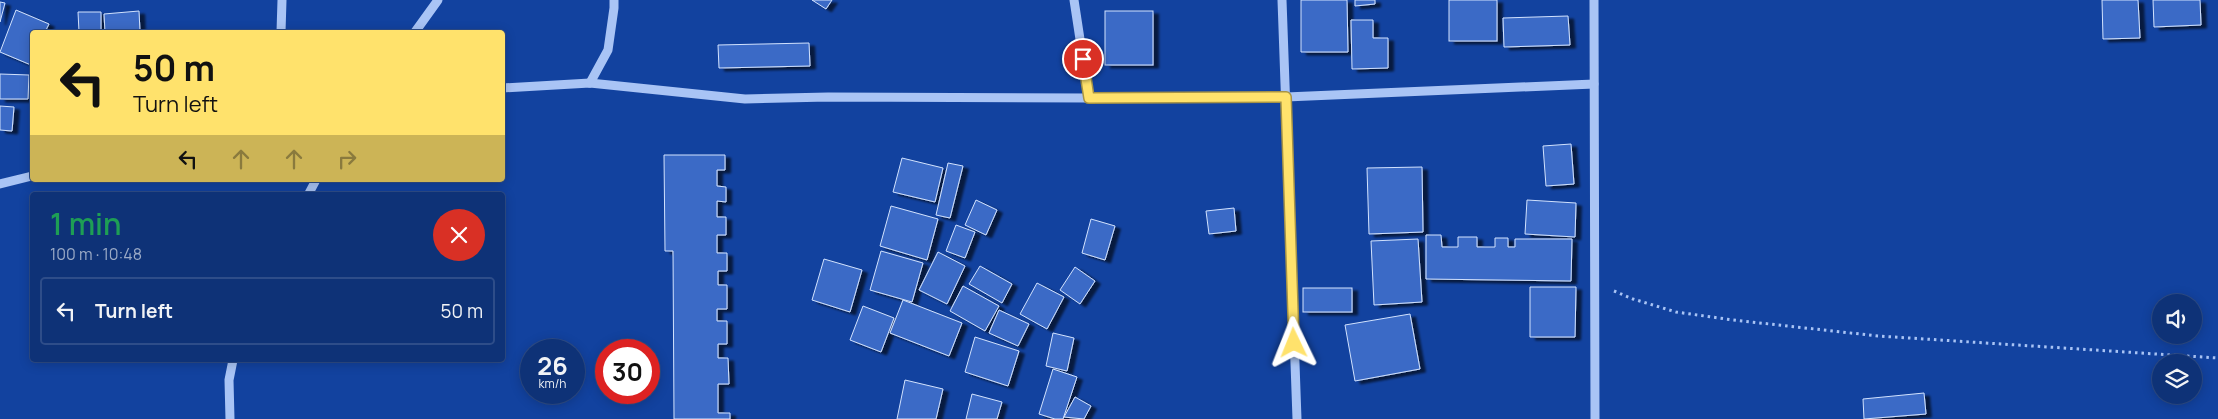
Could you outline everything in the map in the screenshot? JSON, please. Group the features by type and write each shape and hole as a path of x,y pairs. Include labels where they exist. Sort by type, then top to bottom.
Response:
{"street":[{"path":"282,0 282,30"},
{"path":"416,30 438,0"},
{"path":"590,83 608,50 614,0"},
{"path":"1074,0 1089,98"},
{"path":"1282,0 1297,419"},
{"path":"1594,0 1595,419"},
{"path":"505,88 590,83 745,99 1089,98 1286,97 1594,84"},
{"path":"0,184 30,176"},
{"path":"230,419 229,380 233,362"}],"path":[{"path":"1596,282 1634,299 1676,312 1733,320 1878,336 2218,358"}],"building":[{"path":"812,0 832,0 826,9"},
{"path":"1301,0 1347,0 1348,52 1301,52"},
{"path":"1355,0 1375,0 1375,4 1355,6"},
{"path":"1449,0 1497,0 1497,41 1449,41"},
{"path":"2102,0 2138,0 2140,38 2103,39"},
{"path":"2153,0 2200,0 2201,25 2154,27"},
{"path":"0,2 5,3 0,22"},
{"path":"16,10 49,24 46,30 30,30 30,65 0,52"},
{"path":"139,11 140,30 105,30 104,14"},
{"path":"1105,11 1153,11 1153,65 1105,65"},
{"path":"78,12 101,12 101,30 79,30"},
{"path":"1568,16 1570,45 1504,47 1503,18"},
{"path":"1351,20 1373,20 1373,38 1388,38 1388,68 1352,69"},
{"path":"809,43 810,66 719,68 718,45"},
{"path":"0,74 29,75 28,99 0,99"},
{"path":"0,106 14,107 12,131 0,130"},
{"path":"1571,144 1574,184 1546,186 1543,146"},
{"path":"664,155 725,155 725,170 717,170 717,186 726,187 726,202 717,201 717,217 726,217 726,235 717,235 717,253 727,253 727,271 718,271 718,285 727,285 727,309 717,309 717,321 727,321 727,344 718,344 718,358 728,358 729,384 718,384 718,413 730,413 730,419 674,419 673,251 665,251"},
{"path":"902,158 943,168 935,202 893,192"},
{"path":"948,163 963,166 950,218 936,215"},
{"path":"1422,167 1423,232 1369,234 1367,168"},
{"path":"976,200 997,210 986,235 965,225"},
{"path":"1527,200 1576,203 1575,237 1525,234"},
{"path":"891,206 938,219 927,260 880,246"},
{"path":"1234,208 1236,231 1209,234 1206,211"},
{"path":"1091,219 1115,226 1105,260 1082,253"},
{"path":"956,225 975,232 965,258 946,251"},
{"path":"1426,235 1441,235 1442,247 1458,247 1458,237 1477,237 1477,247 1495,247 1495,238 1508,238 1508,247 1515,247 1515,239 1572,239 1571,281 1426,279"},
{"path":"1418,239 1422,302 1374,305 1371,241"},
{"path":"881,251 923,263 912,302 870,290"},
{"path":"938,252 965,266 947,304 919,290"},
{"path":"824,259 862,270 850,312 812,300"},
{"path":"980,266 1012,284 1002,303 969,284"},
{"path":"1075,267 1095,281 1080,304 1060,290"},
{"path":"1037,283 1064,297 1047,329 1020,314"},
{"path":"963,286 999,306 985,331 950,311"},
{"path":"1530,287 1576,287 1575,337 1530,337"},
{"path":"1303,288 1352,288 1352,312 1303,312"},
{"path":"903,300 962,323 949,356 890,333"},
{"path":"863,306 894,318 881,352 850,340"},
{"path":"999,310 1029,324 1018,346 989,333"},
{"path":"1410,314 1420,369 1355,381 1345,325"},
{"path":"1053,333 1074,338 1067,371 1046,366"},
{"path":"975,337 1019,351 1008,386 965,372"},
{"path":"1053,369 1077,377 1063,419 1055,419 1039,414"},
{"path":"905,380 943,389 936,419 897,419"},
{"path":"1924,393 1926,414 1864,419 1863,399"},
{"path":"972,394 1002,402 997,419 966,419"},
{"path":"1075,397 1091,406 1084,419 1064,417"}],"route":[{"path":"1083,59 1089,98 1286,97 1294,343"}]}
